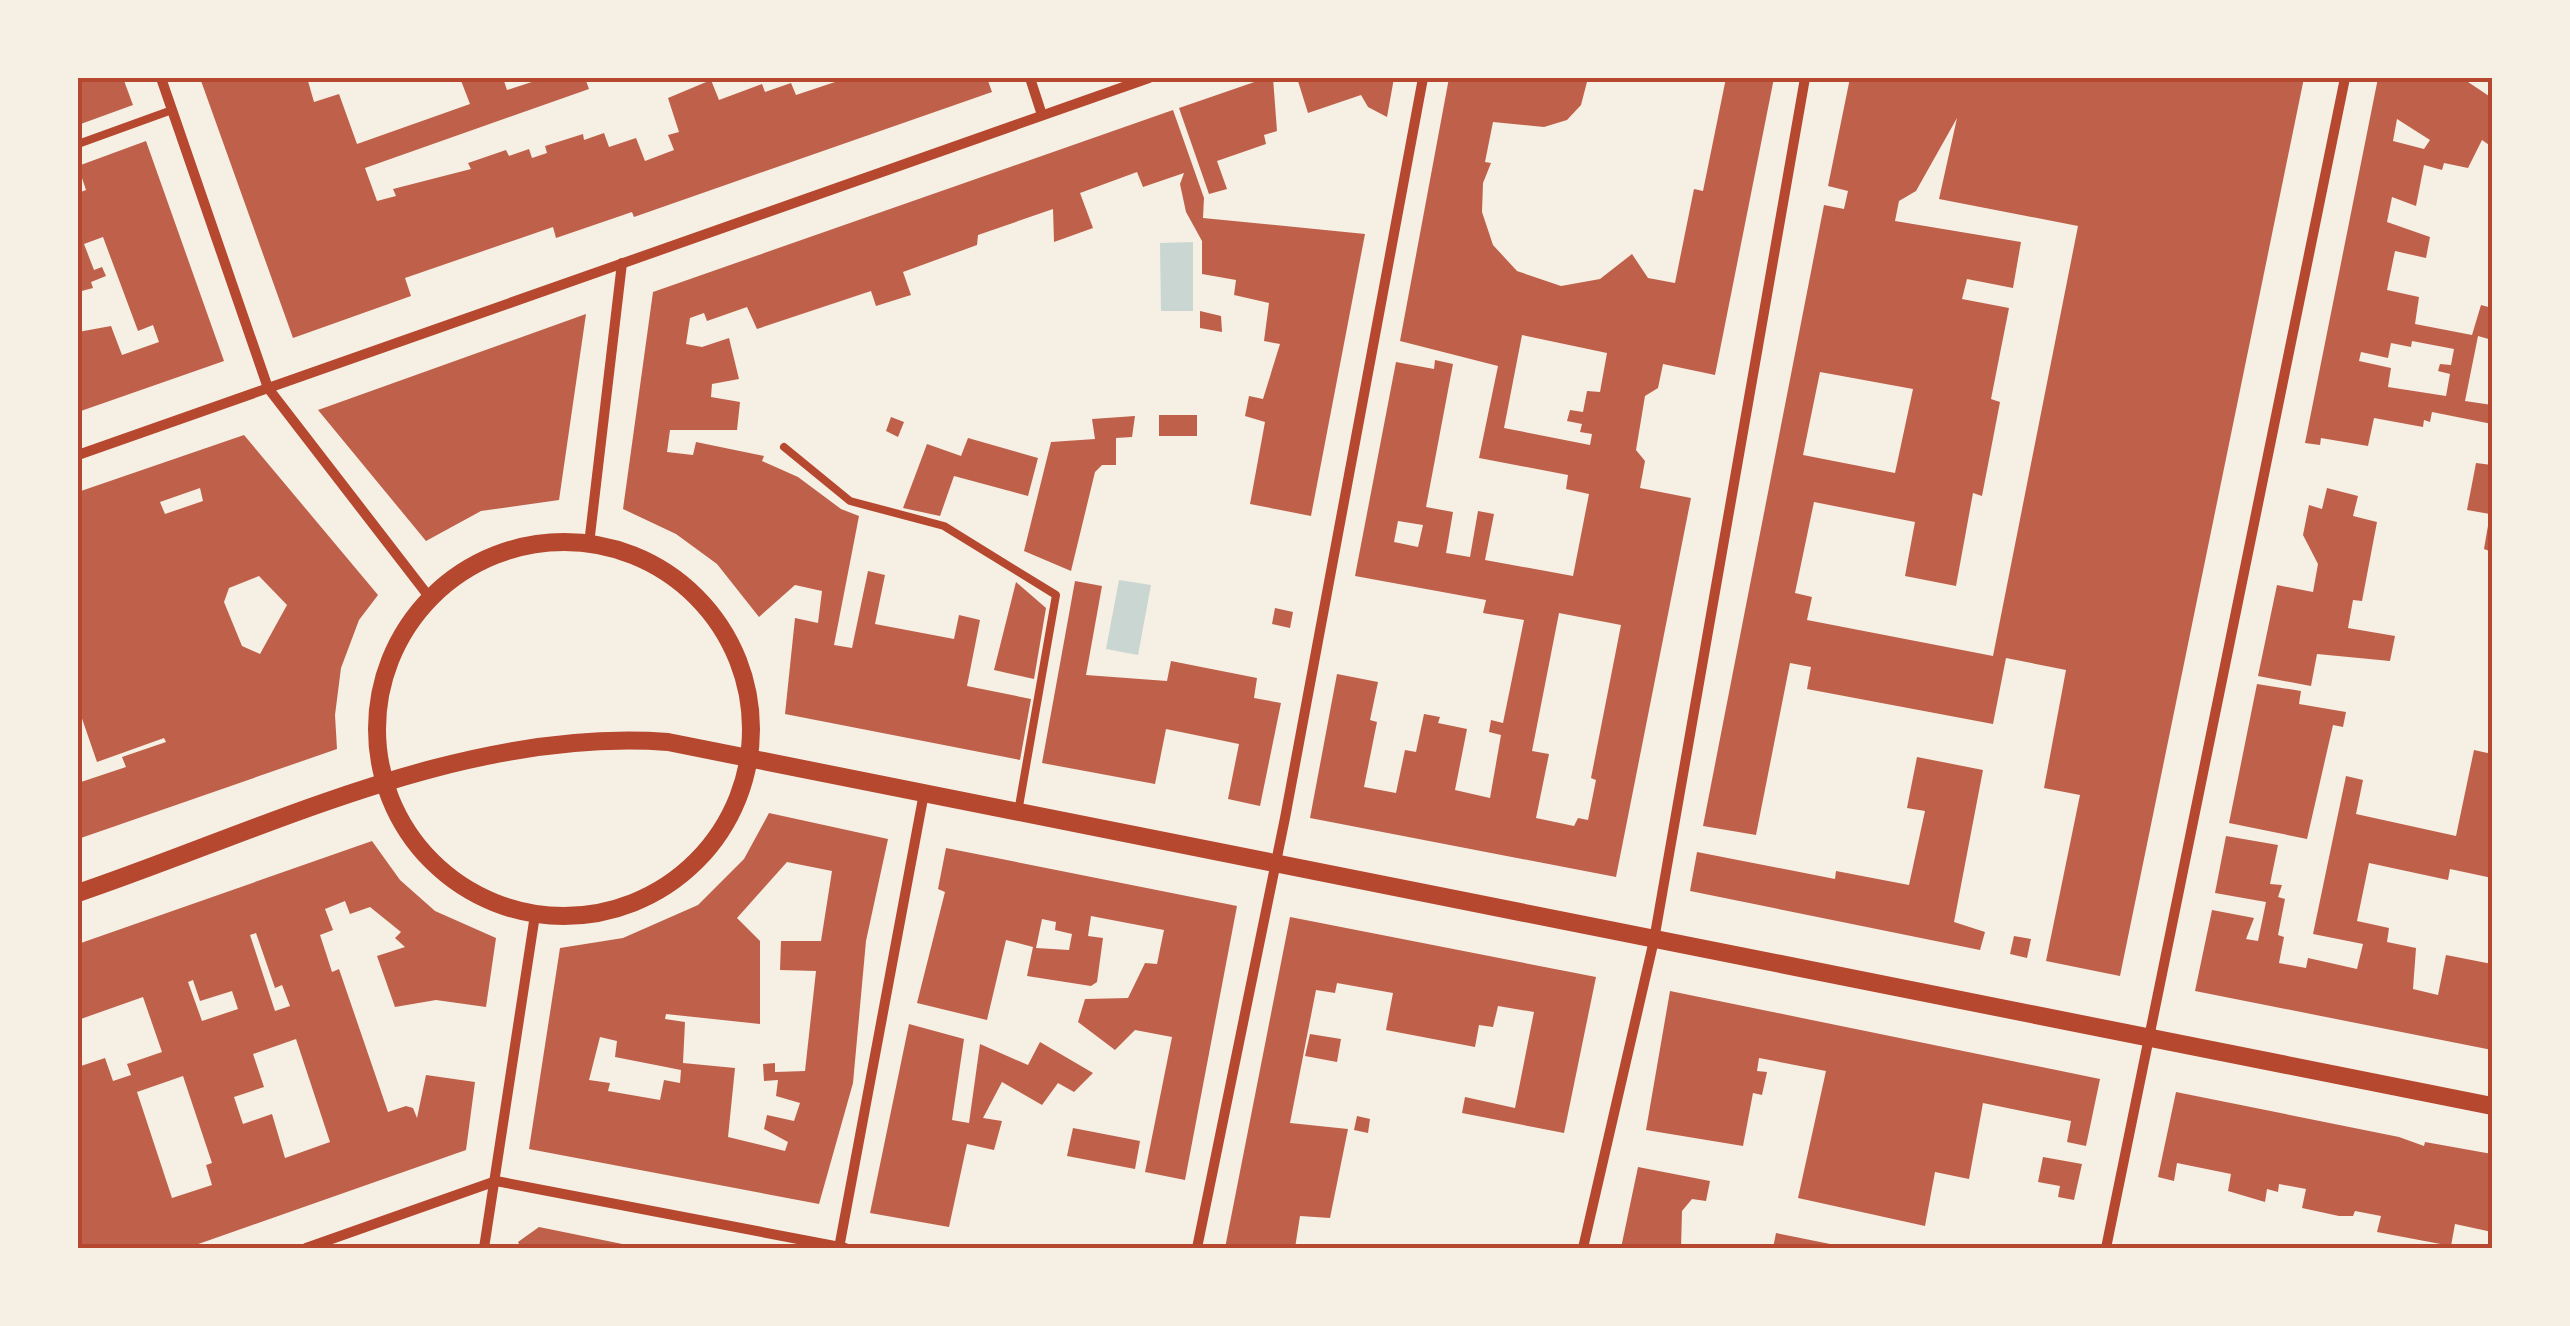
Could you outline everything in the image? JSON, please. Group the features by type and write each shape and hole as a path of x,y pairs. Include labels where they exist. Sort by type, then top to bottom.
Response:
{"street":[{"path":"161,78 268,388 430,598"},
{"path":"1030,78 1042,116"},
{"path":"78,455 1149,78"},
{"path":"1196,1248 1276,864 1423,78"},
{"path":"1583,1248 1654,940 1805,78"},
{"path":"2106,1248 2345,78"},
{"path":"589,544 622,263"},
{"path":"546,543 589,544 631,554 668,573 701,600 727,635 744,674 751,715 750,758 744,784 719,834 692,865 660,890 622,907 582,915 534,914 473,892 444,872 409,833 386,786 377,719 392,654 430,598 464,571 503,552 546,543"},
{"path":"78,893 446,764 559,742 668,742 2492,1106"},
{"path":"306,1248 496,1181 841,1248 924,792"},
{"path":"484,1248 534,914"}],"lane":[{"path":"78,144 172,110"},
{"path":"784,447 850,501 944,526 1056,594 1018,812"}],"shaded area":[{"path":"1193,242 1193,311 1161,311 1160,243"},
{"path":"1119,580 1151,585 1138,655 1106,649"}],"building":[{"path":"78,78 123,78 133,105 78,125"},
{"path":"200,78 316,78 308,81 314,102 339,94 357,144 470,104 460,78 503,78 507,90 544,78 585,78 589,89 365,168 377,201 396,196 393,189 471,169 468,163 506,150 509,156 529,149 532,158 547,153 545,146 583,134 584,140 604,133 609,147 636,138 645,161 674,150 668,135 679,132 668,98 711,80 719,100 762,84 765,92 791,83 796,95 847,78 873,78 874,82 886,78 987,78 992,92 634,217 632,212 556,238 553,227 405,278 411,296 293,338"},
{"path":"1273,78 1277,131 1264,135 1266,144 1217,161 1227,189 1209,194 1179,108"},
{"path":"1297,78 1394,78 1387,117 1368,107 1361,95 1308,113"},
{"path":"1449,78 1588,78 1581,105 1567,120 1544,127 1493,122 1485,162 1491,163 1483,183 1482,212 1493,245 1517,271 1561,286 1600,279 1632,254 1648,278 1675,283 1694,189 1703,191 1726,78 1774,78 1715,375 1663,364 1658,388 1645,396 1636,450 1645,461 1640,488 1691,498 1616,877 1310,818 1337,674 1378,682 1370,720 1377,722 1364,787 1396,793 1405,750 1416,752 1424,714 1440,717 1438,723 1467,729 1455,790 1490,798 1501,735 1489,732 1491,720 1503,723 1524,620 1483,613 1486,600 1355,576 1396,362 1434,369 1435,360 1453,364 1426,507 1453,512 1446,553 1470,557 1478,511 1494,514 1485,560 1573,576 1589,494 1566,489 1568,475 1479,458 1498,366 1400,341","holes":["1522,335 1607,353 1600,392 1587,391 1583,412 1570,410 1567,421 1582,424 1580,432 1592,434 1590,445 1504,428","1398,521 1423,525 1418,547 1394,542","1559,613 1621,625 1591,778 1596,780 1588,820 1578,818 1574,826 1536,818 1549,754 1532,751"]},
{"path":"1850,78 2304,78 2120,976 2046,961 2080,795 2044,788 2066,670 2006,658 1993,724 1807,689 1811,667 1790,663 1756,835 1703,826 1824,205 1844,209 1848,191 1828,186","holes":["1957,118 1939,199 2078,226 1993,656 1807,620 1812,597 1795,593 1814,502 1915,522 1905,576 1956,586 1973,493 1982,496 2000,402 1991,399 2009,308 1962,299 1967,279 2013,288 2021,242 1895,221 1899,201 1916,191","1820,372 1913,389 1895,473 1803,455"]},
{"path":"2378,78 2462,78 2492,98 2492,147 2482,140 2468,168 2444,163 2442,170 2424,165 2416,206 2392,197 2387,222 2430,237 2426,258 2395,251 2387,290 2419,297 2415,324 2472,335 2481,305 2492,308 2492,340 2478,336 2465,401 2492,405 2492,424 2432,412 2430,422 2424,420 2423,427 2374,418 2368,446 2321,438 2320,445 2305,443","holes":["2397,119 2430,140 2424,149 2393,141","2412,341 2454,349 2451,365 2440,364 2438,371 2450,374 2446,396 2388,387 2391,368 2359,361 2361,352 2388,358 2391,343 2411,347"]},
{"path":"1173,110 1204,198 1203,218 1365,234 1311,516 1250,504 1265,422 1245,416 1249,396 1263,399 1280,344 1264,341 1269,303 1234,295 1236,280 1202,274 1202,241 1186,212 1180,184 1184,173 1143,187 1137,172 1080,193 1093,228 1054,242 1053,209 978,235 977,245 903,272 911,295 876,306 871,291 757,329 747,307 707,321 704,313 690,318 686,344 702,347 729,338 739,379 712,384 711,397 740,402 737,430 670,430 667,452 693,455 696,442 764,456 762,461 798,477 841,509 859,516 834,645 852,648 868,571 885,575 875,624 954,639 959,615 980,620 967,686 1031,699 1020,760 785,714 795,618 818,623 822,591 795,585 759,617 717,564 676,534 623,509 653,292"},
{"path":"146,141 224,361 78,412 78,332 111,326 122,355 159,342 153,325 138,331 103,237 84,244 94,270 102,267 106,276 91,282 93,288 78,292 78,193 86,190 78,166"},
{"path":"1200,311 1221,316 1222,332 1200,328"},
{"path":"586,314 559,500 481,511 426,541 318,410"},
{"path":"1159,415 1197,415 1197,436 1159,436"},
{"path":"1135,416 1132,437 1116,438 1116,465 1102,465 1095,472 1071,571 1024,551 1051,442 1095,439 1092,419"},
{"path":"891,417 904,422 898,437 886,431"},
{"path":"244,435 378,595 359,620 341,668 335,715 337,749 78,839 78,783 126,767 122,757 166,742 164,738 97,762 78,707 78,492","holes":["200,488 203,501 165,514 160,502","259,576 287,605 260,654 242,646 224,602 229,588"]},
{"path":"968,438 1038,458 1028,496 954,476 940,516 903,508 927,444 961,456"},
{"path":"2476,463 2492,465 2492,552 2484,549 2490,514 2467,510"},
{"path":"2327,488 2358,496 2353,516 2377,522 2362,601 2353,600 2348,628 2395,636 2390,661 2317,654 2311,686 2258,676 2277,585 2313,592 2318,564 2303,535 2309,505 2322,509"},
{"path":"1075,581 1102,586 1086,675 1167,681 1171,661 1257,678 1254,698 1281,703 1260,806 1228,799 1239,744 1166,729 1155,784 1042,763"},
{"path":"1016,582 1046,608 1034,679 994,670"},
{"path":"1275,608 1293,612 1290,628 1272,624"},
{"path":"2257,684 2301,691 2299,704 2346,712 2343,727 2333,725 2307,839 2229,823"},
{"path":"2474,750 2492,754 2492,878 2450,869 2448,880 2369,863 2357,921 2389,928 2387,942 2416,948 2413,989 2438,995 2446,955 2492,964 2492,1050 2195,991 2212,910 2254,918 2246,939 2258,941 2266,902 2215,893 2226,836 2278,845 2270,884 2282,885 2278,897 2285,899 2278,935 2284,937 2279,963 2306,968 2308,958 2357,969 2363,944 2313,934 2346,776 2363,780 2356,814 2456,836"},
{"path":"1917,757 1983,770 1954,922 1985,932 1980,950 1690,891 1697,852 1835,879 1836,871 1909,885 1925,811 1907,808"},
{"path":"769,813 888,839 866,941 853,1083 819,1204 529,1149 560,948 623,938 698,905 744,859","holes":["787,862 832,871 821,941 781,941 780,970 816,971 805,1071 775,1072 775,1063 763,1064 764,1081 778,1080 776,1096 800,1103 794,1121 767,1115 764,1129 788,1142 785,1151 728,1137 735,1068 683,1063 685,1022 665,1019 666,1014 760,1024 760,941 737,918","600,1037 617,1041 615,1057 681,1070 680,1083 664,1080 660,1100 608,1091 610,1083 589,1080"]},
{"path":"372,841 400,880 435,911 496,938 486,1007 436,1000 395,1007 377,956 405,947 395,938 401,932 370,907 350,914 345,901 325,909 333,930 320,935 332,972 339,969 388,1112 406,1106 413,1108 417,1118 426,1075 475,1082 466,1150 187,1248 78,1248 78,1067 105,1058 113,1081 131,1075 127,1064 162,1052 143,997 78,1020 78,944","holes":["256,933 275,988 282,985 290,1006 275,1011 250,935","193,980 200,1001 232,991 238,1009 202,1021 188,982","296,1039 330,1142 285,1158 272,1114 243,1124 234,1097 264,1087 253,1054","183,1076 212,1163 206,1165 212,1185 172,1198 137,1092"]},
{"path":"946,848 1237,906 1185,1180 1145,1172 1172,1037 1135,1030 1115,1050 1078,1022 1085,999 1128,998 1145,963 1157,964 1164,930 1091,916 1088,936 1103,938 1097,982 1091,986 1027,976 1033,947 1006,940 987,1020 917,1003 945,892 938,889","holes":["1042,919 1056,922 1055,930 1072,934 1069,950 1036,948"]},
{"path":"1290,917 1596,977 1564,1133 1462,1113 1465,1097 1515,1108 1534,1012 1498,1006 1493,1027 1479,1025 1475,1047 1386,1030 1393,993 1337,983 1335,993 1316,990 1290,1123 1348,1129 1330,1218 1300,1216 1295,1248 1225,1248"},
{"path":"2014,936 2031,939 2027,958 2010,954"},
{"path":"1670,991 2100,1079 2086,1146 2067,1142 2071,1121 1983,1103 1969,1179 1935,1172 1925,1226 1798,1198 1826,1071 1759,1058 1757,1071 1767,1072 1762,1095 1753,1093 1743,1146 1646,1130"},
{"path":"909,1024 964,1039 952,1120 969,1123 980,1044 1028,1065 1040,1042 1093,1073 1074,1092 1058,1083 1042,1105 1002,1082 983,1118 1002,1121 994,1150 967,1144 949,1227 870,1213"},
{"path":"1310,1034 1341,1039 1337,1062 1305,1056"},
{"path":"2176,1092 2399,1137 2424,1146 2425,1142 2492,1154 2492,1232 2455,1224 2451,1246 2377,1232 2381,1216 2355,1211 2353,1216 2339,1216 2302,1208 2306,1189 2279,1184 2278,1192 2267,1189 2265,1202 2228,1191 2231,1174 2177,1163 2174,1181 2158,1177"},
{"path":"1357,1116 1370,1119 1368,1133 1354,1130"},
{"path":"1073,1128 1140,1141 1135,1169 1067,1156"},
{"path":"2043,1157 2082,1164 2074,1200 2058,1197 2060,1186 2038,1182"},
{"path":"1638,1167 1710,1181 1706,1201 1692,1199 1682,1211 1681,1248 1621,1248"},
{"path":"539,1227 637,1248 521,1248 518,1242"},
{"path":"1776,1233 1845,1247 1845,1248 1773,1248"}]}
